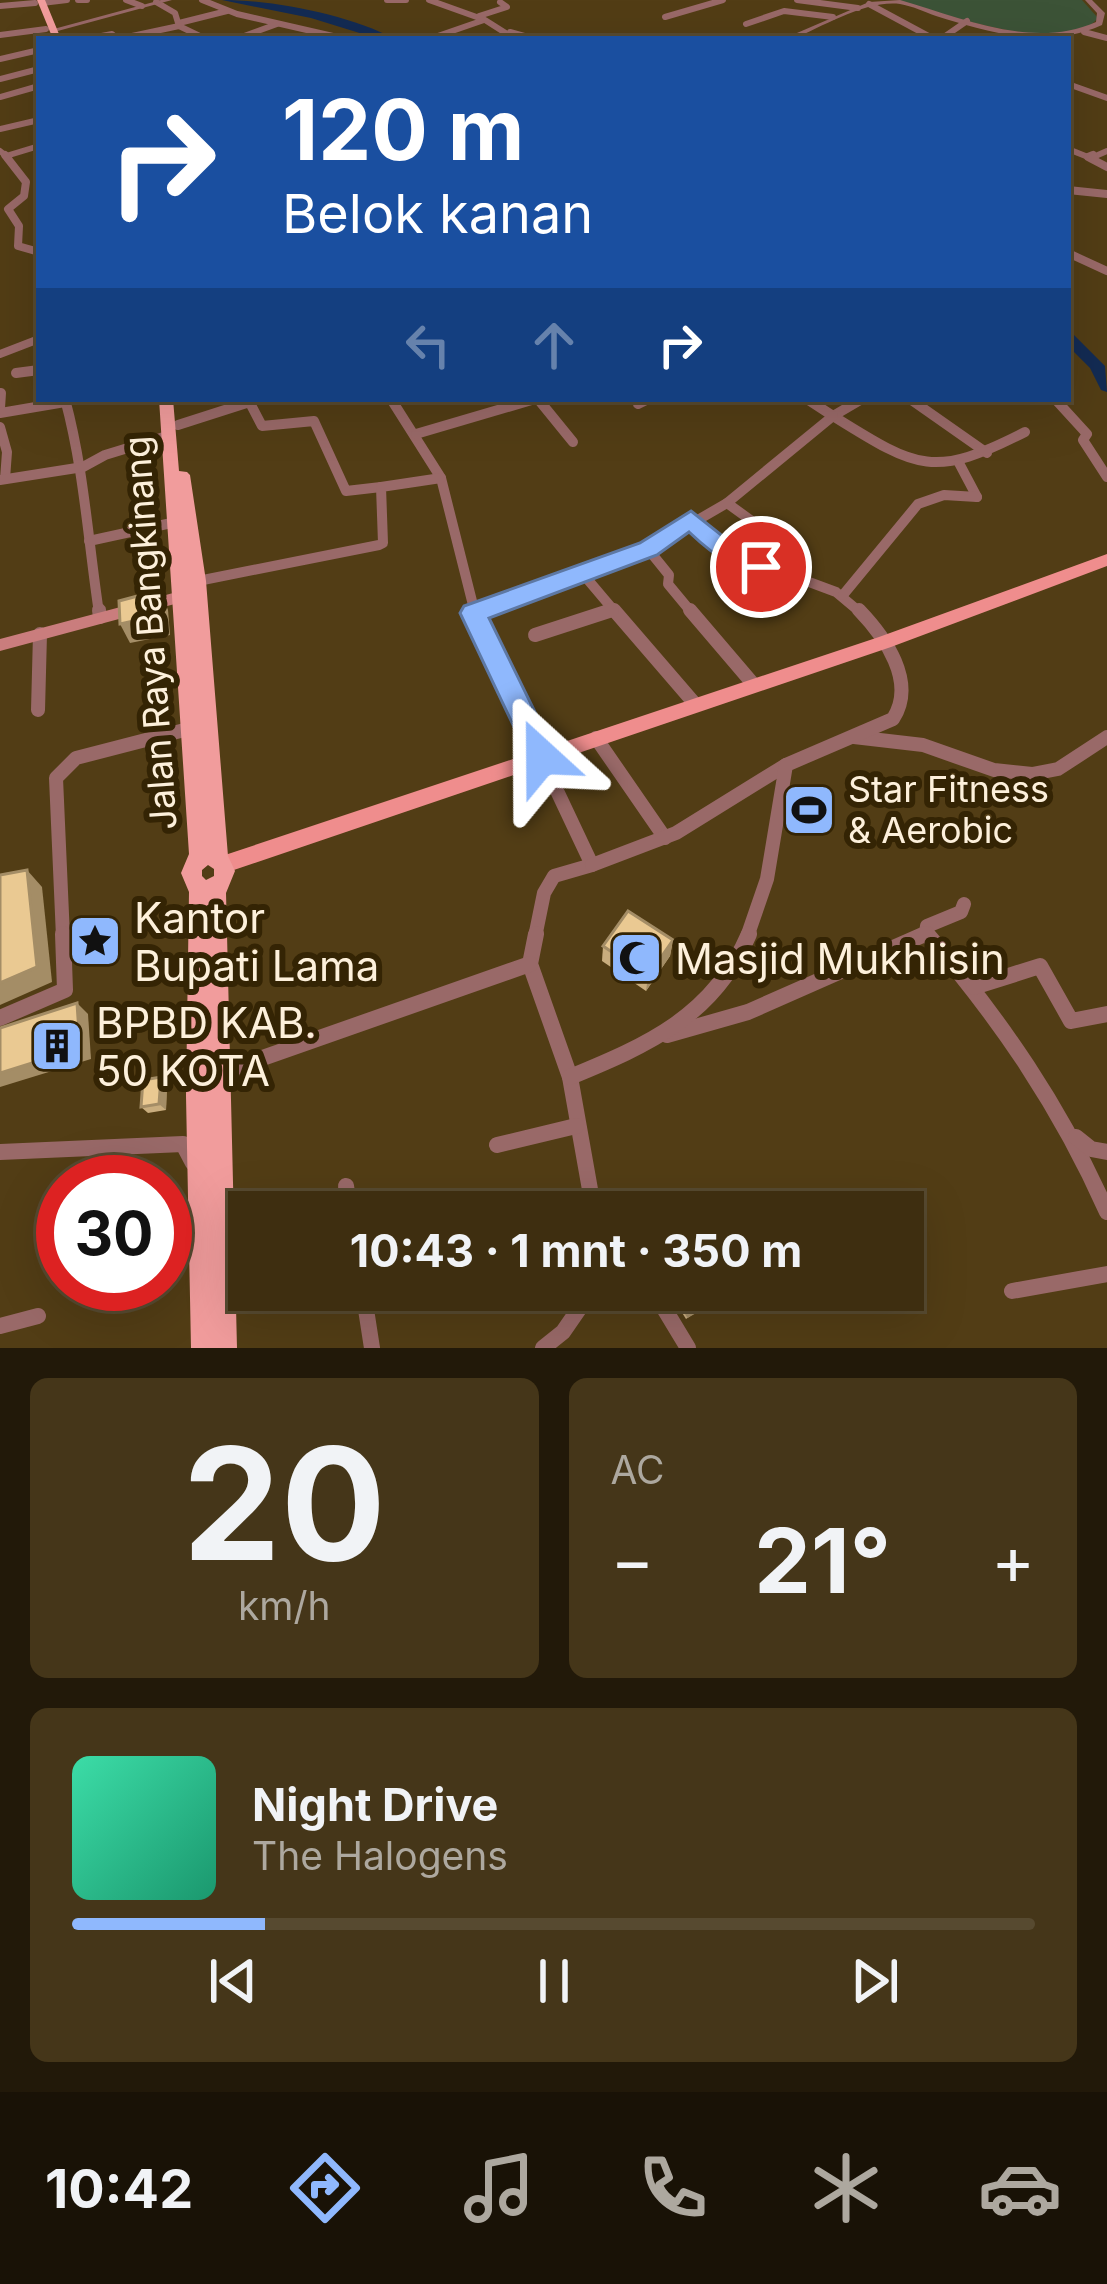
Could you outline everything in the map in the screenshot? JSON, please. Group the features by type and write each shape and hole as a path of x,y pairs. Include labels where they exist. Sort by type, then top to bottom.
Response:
{"highway":[{"path":"38,2 52,34"},
{"name":"Jalan Raya Bangkinang","path":"170,402 194,590 211,872"},
{"name":"Jalan Raya Bangkinang","path":"177,483 176,522 194,590"},
{"path":"211,872 223,1348"},
{"path":"205,1348 199,1175 211,872"}],"main road":[{"path":"211,872 885,642 1107,560"},
{"path":"0,645 194,590"}],"street":[{"path":"0,7 67,0"},
{"path":"126,0 142,6"},
{"path":"202,0 321,36"},
{"path":"387,0 406,0"},
{"path":"429,0 482,18 512,35"},
{"path":"665,17 723,0"},
{"path":"797,0 858,8"},
{"path":"1084,32 1099,23 1103,13 1090,0"},
{"path":"2,37 52,34 163,1 179,25 200,36"},
{"path":"793,36 872,2 896,1 1034,35 1084,32 1107,38"},
{"path":"437,36 507,7 500,2"},
{"path":"872,2 902,27 929,36"},
{"path":"676,3 686,11"},
{"path":"746,24 784,11 832,17"},
{"path":"150,36 232,12"},
{"path":"943,36 967,21"},
{"path":"246,36 275,25"},
{"path":"221,28 231,36"},
{"path":"0,58 36,51"},
{"path":"2,77 36,70"},
{"path":"1071,85 1107,98"},
{"path":"0,97 36,87"},
{"path":"0,129 36,121"},
{"path":"3,153 36,147"},
{"path":"1071,150 1107,167"},
{"path":"1088,158 1107,151"},
{"path":"3,153 19,165 26,182 26,193 8,209 20,228 18,246 36,252"},
{"path":"1071,190 1107,194"},
{"path":"20,228 36,222"},
{"path":"1071,254 1107,272"},
{"path":"1071,270 1095,266"},
{"path":"0,354 36,340"},
{"path":"16,373 36,370"},
{"path":"1,393 0,411 53,402"},
{"path":"66,402 83,467 100,617"},
{"path":"0,427 7,452 3,479 83,467 106,454 252,402"},
{"path":"255,402 262,427 314,421 346,491 441,478"},
{"path":"394,402 441,478 478,612"},
{"path":"416,434 527,402"},
{"path":"540,402 573,442"},
{"path":"812,402 914,465 959,463 1025,432"},
{"path":"592,865 473,613 648,549 727,503 833,416 857,402"},
{"path":"914,402 987,453"},
{"path":"1057,402 1087,434 1083,440 1107,477"},
{"path":"843,595 918,503 944,495 977,497 959,463"},
{"path":"194,590 383,543 381,488"},
{"path":"727,503 793,551 794,557 778,573"},
{"path":"590,1191 570,1077 530,964 544,892 554,876 665,838 786,765 903,711 904,686 885,642 843,595 778,573 717,544 691,520"},
{"path":"89,541 176,522"},
{"path":"648,549 669,575 668,584 754,685"},
{"path":"583,574 695,704"},
{"path":"535,635 612,610"},
{"path":"38,710 40,634"},
{"path":"0,1018 60,996 64,990 56,778 62,769 76,758 200,725"},
{"path":"853,737 922,745 994,770 1033,774 1058,769 1107,737"},
{"path":"596,738 665,838"},
{"path":"666,1035 710,995 750,935 770,882 786,765"},
{"path":"964,904 961,912 927,926 926,933 1006,1025 1075,1137 1107,1212"},
{"path":"570,1077 666,1035 748,1012 926,933"},
{"path":"216,1074 530,964"},
{"path":"974,987 1040,967 1071,1021 1107,1014"},
{"path":"497,1145 576,1126"},
{"path":"1075,1137 1091,1149 1107,1152"},
{"path":"0,1152 183,1144 199,1175"},
{"path":"346,1186 347,1191"},
{"path":"1012,1291 1107,1274"},
{"path":"366,1311 372,1348"},
{"path":"543,1348 563,1332 578,1311"},
{"path":"666,1311 688,1348"},
{"path":"0,1326 38,1316"}],"green space":[{"path":"897,0 1082,0 1098,18 1081,29 1031,33 971,22"}],"building":[{"path":"160,590 161,615 120,624 119,601"},
{"path":"27,870 37,967 0,983 0,875"},
{"path":"628,911 673,940 648,976 603,946"},
{"path":"77,1003 80,1048 0,1073 0,1028"},
{"path":"161,1077 159,1104 141,1107 143,1080"}],"waterway":[{"path":"227,0 313,15 380,36"},
{"path":"1071,340 1097,366 1107,387"}],"place":[{"name":"Star Fitness & Aerobic","path":"809,810"},
{"name":"Kantor Bupati Lama","path":"95,941"},
{"name":"Masjid Mukhlisin","path":"636,958"},
{"name":"BPBD KAB. 50 KOTA","path":"57,1046"}],"route":[{"path":"542,757 473,613 648,549 691,520 717,544 761,567"}]}
